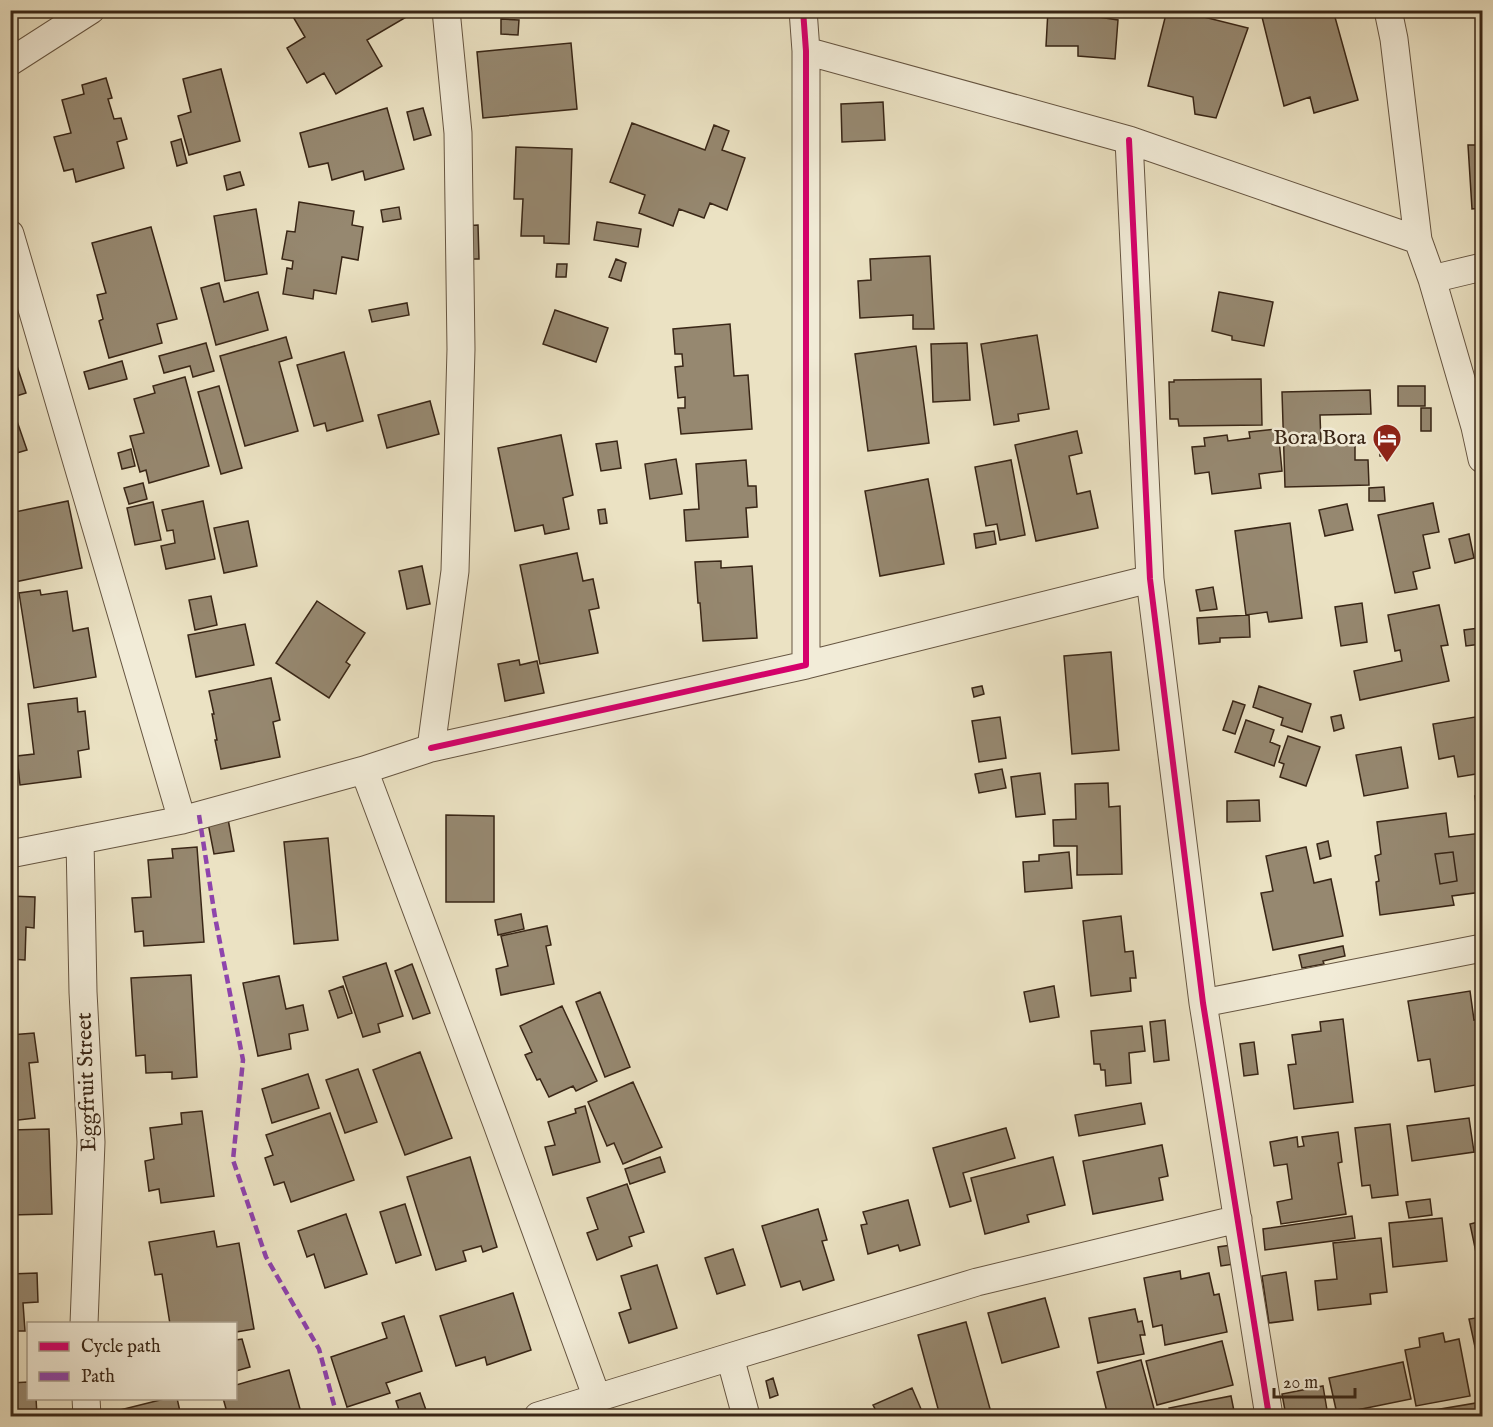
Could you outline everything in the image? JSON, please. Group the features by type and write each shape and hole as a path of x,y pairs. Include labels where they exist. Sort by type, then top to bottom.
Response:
{"street":[{"path":"10,62 92,10"},
{"path":"431,748 455,571 461,349 458,134 446,10"},
{"path":"803,10 807,51 806,665"},
{"path":"1388,10 1394,39 1418,240 1432,279 1475,427 1482,459"},
{"path":"807,51 1129,140 1418,240"},
{"path":"1129,140 1150,579 1203,1003 1269,1416"},
{"path":"10,234 182,820"},
{"path":"1432,279 1482,267"},
{"path":"10,854 182,820 364,770 431,748 806,665 1150,579"},
{"path":"364,770 597,1398"},
{"name":"Eggfruit Street","path":"80,840 83,992 91,1142 84,1322"},
{"path":"1203,1003 1482,948"},
{"path":"538,1416 977,1282 1238,1219"},
{"path":"730,1357 746,1416"},
{"path":"86,1400 87,1416"}],"building":[{"path":"300,10 404,10 408,16 367,40 382,66 336,94 324,73 307,83 287,48 305,37 292,15"},
{"path":"487,10 514,10 514,14 487,14"},
{"path":"1048,10 1071,12 1071,10 1100,10 1099,17 1118,20 1115,59 1078,56 1078,46 1046,46"},
{"path":"1167,10 1176,10 1248,28 1216,118 1195,114 1193,97 1148,86"},
{"path":"1285,10 1333,10 1358,100 1314,113 1310,97 1284,106 1262,17"},
{"path":"501,19 519,20 518,35 501,34"},
{"path":"571,43 577,109 483,118 477,52"},
{"path":"221,69 240,141 189,155 178,116 191,112 183,79"},
{"path":"106,78 112,98 108,99 114,119 121,118 127,139 117,142 124,168 76,182 73,169 64,171 54,137 71,133 62,100 84,94 82,85"},
{"path":"883,102 885,140 842,142 841,104"},
{"path":"387,108 404,169 365,180 363,171 332,180 328,163 309,167 300,133"},
{"path":"423,108 431,135 414,140 407,112"},
{"path":"632,123 705,150 714,125 729,131 722,150 745,158 727,210 710,203 704,218 679,209 673,226 639,213 645,195 610,182"},
{"path":"181,139 187,163 177,166 171,142"},
{"path":"1468,145 1482,145 1482,208 1472,209"},
{"path":"516,147 572,149 569,244 544,243 544,236 521,236 523,199 514,199"},
{"path":"240,172 244,185 227,190 224,176"},
{"path":"299,202 354,211 352,225 363,227 358,260 342,257 336,294 314,290 313,299 283,294 287,268 292,269 293,261 282,259 287,231 295,232"},
{"path":"399,207 401,219 383,222 381,210"},
{"path":"256,209 267,274 225,281 214,216"},
{"path":"597,222 641,229 638,247 594,240"},
{"path":"478,225 479,259 462,259 461,226"},
{"path":"151,227 177,319 157,324 162,343 109,358 99,321 103,319 97,295 106,293 92,243"},
{"path":"930,256 934,329 913,329 913,315 860,318 858,281 871,280 870,259"},
{"path":"616,259 626,263 621,281 609,277"},
{"path":"557,264 567,264 566,277 556,277"},
{"path":"219,283 224,302 258,292 268,330 216,345 201,288"},
{"path":"1219,292 1273,302 1264,346 1232,340 1232,336 1212,331"},
{"path":"407,303 409,315 372,322 369,310"},
{"path":"555,310 608,328 596,362 543,344"},
{"path":"730,324 734,376 748,375 752,429 681,434 678,408 685,408 685,397 678,398 675,367 683,366 682,354 675,354 673,329"},
{"path":"1037,335 1049,409 1018,414 1019,421 994,425 981,344"},
{"path":"286,337 292,358 279,362 298,431 245,446 220,356"},
{"path":"206,343 214,371 193,377 190,366 164,373 159,356"},
{"path":"967,343 970,400 933,402 931,344"},
{"path":"916,346 929,443 868,451 855,354"},
{"path":"344,352 363,421 327,431 325,423 314,426 297,365"},
{"path":"15,360 26,393 10,398 10,362"},
{"path":"122,361 127,379 89,389 84,372"},
{"path":"185,377 209,466 149,483 146,470 140,472 130,436 144,433 134,399 155,393 153,386"},
{"path":"1261,379 1262,425 1179,426 1178,419 1170,419 1169,382 1174,382 1174,380"},
{"path":"219,386 242,468 221,474 198,392"},
{"path":"1398,386 1425,386 1425,406 1398,406"},
{"path":"1370,390 1371,414 1320,415 1321,443 1355,441 1355,460 1368,460 1369,485 1285,487 1282,392"},
{"path":"10,401 27,450 10,455"},
{"path":"430,401 439,434 387,448 378,415"},
{"path":"1421,408 1431,408 1431,431 1421,431"},
{"path":"1278,429 1282,471 1259,474 1261,488 1212,494 1209,472 1195,474 1192,447 1205,446 1204,438 1227,435 1228,441 1250,438 1249,432"},
{"path":"1077,431 1082,453 1069,456 1077,494 1090,491 1098,528 1036,541 1015,445"},
{"path":"561,435 573,495 563,498 569,529 545,534 543,525 515,531 498,448"},
{"path":"617,441 621,468 601,471 596,444"},
{"path":"1379,444 1389,444 1390,456 1380,456"},
{"path":"131,449 135,466 122,469 118,453"},
{"path":"676,459 682,494 650,499 645,464"},
{"path":"746,460 748,486 756,486 757,507 746,508 748,537 686,541 684,510 699,509 696,464"},
{"path":"1011,460 1025,535 1000,540 997,524 986,526 975,467"},
{"path":"928,479 944,564 880,576 865,491"},
{"path":"143,483 147,499 129,504 124,488"},
{"path":"1384,487 1385,501 1369,501 1369,488"},
{"path":"68,501 82,568 10,583 10,513"},
{"path":"203,501 215,559 166,569 161,546 175,543 173,530 167,531 162,510"},
{"path":"153,502 161,540 135,545 127,508"},
{"path":"1433,503 1439,532 1423,535 1430,568 1413,572 1417,589 1395,593 1378,515"},
{"path":"1347,504 1353,530 1325,536 1319,510"},
{"path":"605,509 607,523 600,524 598,510"},
{"path":"248,521 257,566 224,573 214,528"},
{"path":"1290,523 1302,618 1269,622 1267,612 1246,615 1235,531"},
{"path":"994,531 996,544 976,548 974,534"},
{"path":"1469,534 1474,558 1455,563 1449,539"},
{"path":"577,553 583,581 593,579 599,608 589,610 598,653 540,664 520,565"},
{"path":"721,561 721,568 752,566 757,638 703,641 695,562"},
{"path":"422,566 430,604 407,609 399,571"},
{"path":"1213,587 1217,609 1200,611 1196,590"},
{"path":"40,590 41,595 67,591 73,631 88,628 96,677 34,688 19,593"},
{"path":"211,596 217,625 195,630 189,600"},
{"path":"317,601 365,633 346,662 350,665 329,698 276,663"},
{"path":"1362,603 1367,642 1341,646 1335,607"},
{"path":"1439,605 1448,645 1441,646 1449,681 1360,700 1354,671 1402,661 1400,650 1395,651 1388,615"},
{"path":"1249,615 1250,637 1220,638 1220,642 1199,644 1197,618"},
{"path":"245,624 254,665 196,677 188,635"},
{"path":"1479,628 1481,644 1466,646 1464,630"},
{"path":"1111,652 1119,750 1072,754 1064,656"},
{"path":"519,660 520,665 537,661 544,693 505,701 498,664"},
{"path":"271,678 280,720 273,722 280,757 221,769 209,691"},
{"path":"982,686 984,694 974,697 972,688"},
{"path":"1259,686 1311,704 1302,732 1281,725 1283,718 1253,707"},
{"path":"77,698 78,712 85,711 89,749 78,751 81,777 20,785 17,756 34,754 28,704"},
{"path":"1233,701 1245,705 1235,734 1223,730"},
{"path":"1341,715 1344,728 1334,731 1331,717"},
{"path":"1481,716 1482,773 1458,777 1454,756 1439,759 1433,724"},
{"path":"1000,717 1006,758 979,762 972,721"},
{"path":"1246,720 1274,730 1270,742 1280,746 1274,766 1235,752"},
{"path":"1288,736 1320,747 1306,786 1280,777 1284,764 1279,762"},
{"path":"1401,747 1408,788 1364,796 1356,755"},
{"path":"1002,769 1006,788 979,793 975,774"},
{"path":"1040,773 1045,814 1016,817 1011,777"},
{"path":"1108,783 1109,807 1120,806 1122,874 1077,875 1077,846 1054,846 1053,820 1076,819 1075,784"},
{"path":"1475,796 1482,796 1482,810 1477,811"},
{"path":"1259,800 1260,821 1227,822 1227,801"},
{"path":"1446,813 1449,837 1482,833 1482,892 1452,896 1454,905 1380,915 1376,882 1379,881 1375,856 1381,854 1377,822","holes":["1453,852 1457,881 1440,884 1435,854"]},
{"path":"446,815 494,816 494,902 446,902"},
{"path":"228,819 234,851 214,854 208,823"},
{"path":"328,838 338,940 294,944 284,842"},
{"path":"1328,841 1331,856 1320,859 1317,844"},
{"path":"197,847 204,942 144,946 143,931 135,932 132,898 151,897 148,860 173,858 172,849"},
{"path":"1306,847 1314,883 1331,879 1343,936 1273,950 1261,893 1273,891 1266,856"},
{"path":"1069,852 1072,888 1025,892 1023,862 1039,861 1039,855"},
{"path":"1453,852 1457,881 1440,884 1435,854"},
{"path":"10,896 35,897 34,928 26,927 25,960 10,959"},
{"path":"521,914 524,929 498,935 495,920"},
{"path":"1121,916 1125,952 1133,951 1136,978 1130,978 1131,991 1091,996 1083,921"},
{"path":"547,926 551,945 546,946 554,984 501,995 496,969 508,966 501,936"},
{"path":"1343,946 1345,956 1323,961 1324,964 1302,968 1299,955"},
{"path":"386,963 403,1016 378,1024 380,1032 363,1037 343,977"},
{"path":"412,964 430,1013 413,1019 395,971"},
{"path":"191,975 197,1077 172,1079 172,1072 146,1073 145,1055 136,1056 131,978"},
{"path":"279,976 286,1009 303,1005 308,1030 289,1034 291,1049 258,1056 243,983"},
{"path":"343,986 352,1013 338,1018 329,991"},
{"path":"1054,986 1059,1017 1030,1022 1024,992"},
{"path":"1470,991 1474,1020 1482,1018 1482,1051 1477,1052 1482,1084 1435,1092 1430,1059 1418,1061 1408,1001"},
{"path":"600,992 630,1067 605,1077 576,1002"},
{"path":"562,1006 597,1081 576,1091 573,1086 549,1097 540,1079 537,1080 525,1055 532,1052 520,1026"},
{"path":"1343,1019 1353,1102 1294,1109 1288,1065 1296,1064 1292,1035 1321,1031 1320,1022"},
{"path":"1165,1020 1169,1060 1154,1062 1150,1022"},
{"path":"1142,1026 1145,1051 1129,1053 1131,1083 1106,1086 1105,1070 1101,1070 1100,1064 1094,1064 1091,1031"},
{"path":"34,1033 38,1062 29,1063 35,1118 10,1121 10,1035"},
{"path":"1254,1042 1258,1074 1244,1076 1240,1044"},
{"path":"420,1052 452,1138 405,1155 373,1070"},
{"path":"358,1069 377,1122 345,1133 326,1080"},
{"path":"308,1074 319,1108 272,1123 262,1089"},
{"path":"633,1082 662,1147 623,1164 614,1143 607,1146 588,1102"},
{"path":"1141,1103 1145,1124 1079,1136 1075,1115"},
{"path":"585,1106 600,1162 553,1175 545,1147 555,1145 548,1122 576,1113 575,1109"},
{"path":"202,1111 214,1196 161,1203 159,1189 149,1191 145,1161 154,1159 150,1128 182,1124 181,1113"},
{"path":"330,1113 354,1180 291,1202 284,1182 274,1185 265,1158 273,1155 266,1135"},
{"path":"1469,1118 1474,1152 1412,1161 1407,1126"},
{"path":"1482,1119 1482,1161 1477,1120"},
{"path":"1390,1124 1398,1195 1372,1198 1370,1185 1362,1186 1355,1128"},
{"path":"1006,1128 1015,1158 963,1173 971,1201 950,1207 933,1148"},
{"path":"49,1129 52,1214 10,1215 10,1130"},
{"path":"1338,1132 1342,1162 1338,1163 1346,1214 1281,1224 1277,1202 1292,1199 1287,1164 1274,1166 1270,1142 1297,1137 1298,1147 1304,1146 1302,1137"},
{"path":"1162,1145 1168,1176 1159,1178 1163,1200 1093,1214 1083,1161"},
{"path":"470,1157 497,1247 483,1252 481,1246 463,1251 466,1261 436,1270 407,1177"},
{"path":"660,1157 665,1172 630,1184 625,1169"},
{"path":"1053,1157 1065,1205 1027,1215 1029,1222 985,1234 971,1178"},
{"path":"627,1184 644,1232 629,1237 632,1246 597,1260 587,1233 598,1229 587,1198"},
{"path":"1430,1199 1432,1215 1409,1218 1406,1202"},
{"path":"908,1200 920,1245 900,1251 898,1245 868,1254 861,1225 867,1224 863,1212"},
{"path":"405,1204 421,1255 396,1263 380,1212"},
{"path":"818,1209 827,1240 822,1241 834,1280 803,1290 800,1281 781,1287 762,1226"},
{"path":"346,1214 367,1274 325,1288 314,1254 307,1257 298,1231"},
{"path":"1352,1216 1355,1238 1265,1250 1263,1229"},
{"path":"1442,1218 1447,1261 1393,1267 1389,1223"},
{"path":"1482,1221 1482,1275 1481,1276 1470,1224"},
{"path":"214,1231 217,1247 239,1243 254,1329 237,1332 237,1322 170,1322 162,1274 155,1275 149,1242"},
{"path":"1381,1238 1387,1292 1370,1294 1371,1304 1318,1310 1315,1281 1337,1279 1333,1243"},
{"path":"1238,1244 1240,1263 1221,1266 1218,1247"},
{"path":"733,1249 745,1285 717,1294 705,1258"},
{"path":"657,1265 677,1328 629,1343 619,1313 631,1309 621,1276"},
{"path":"1180,1271 1181,1279 1209,1273 1214,1295 1219,1294 1227,1332 1165,1345 1162,1325 1153,1327 1144,1278"},
{"path":"1286,1272 1293,1320 1269,1323 1262,1276"},
{"path":"37,1273 38,1302 23,1303 25,1331 10,1331 10,1274"},
{"path":"513,1293 531,1350 487,1365 485,1357 456,1366 440,1316"},
{"path":"1045,1298 1059,1347 1002,1363 988,1313"},
{"path":"1135,1309 1138,1322 1142,1321 1145,1335 1140,1335 1144,1354 1098,1363 1089,1318"},
{"path":"404,1316 422,1371 386,1383 390,1393 347,1407 331,1357 387,1338 382,1323"},
{"path":"1482,1317 1482,1370 1480,1370 1469,1319"},
{"path":"966,1322 992,1416 940,1416 918,1335"},
{"path":"1443,1333 1445,1342 1459,1339 1470,1396 1416,1406 1405,1350 1420,1347 1419,1338"},
{"path":"242,1339 250,1367 237,1371 237,1340"},
{"path":"1222,1341 1233,1385 1157,1405 1146,1361"},
{"path":"1141,1360 1156,1416 1108,1416 1097,1372"},
{"path":"1403,1362 1411,1399 1337,1414 1329,1378"},
{"path":"289,1370 302,1416 228,1416 224,1400 237,1400 237,1385"},
{"path":"773,1378 778,1395 770,1398 766,1381"},
{"path":"27,1382 27,1400 36,1400 37,1416 10,1416 10,1383"},
{"path":"1323,1386 1328,1416 1286,1416 1282,1394"},
{"path":"912,1388 924,1416 879,1416 873,1405"},
{"path":"420,1393 426,1410 401,1416 396,1401"},
{"path":"1231,1396 1235,1416 1170,1416 1169,1408"},
{"path":"160,1400 177,1400 181,1416 105,1416 104,1414"},
{"path":"1482,1402 1482,1416 1417,1416 1417,1413"},
{"path":"1412,1412 1413,1416 1387,1416"}],"marked path":[{"path":"199,815 215,917 243,1060 233,1160 266,1257 319,1349 337,1416"}],"cycle path":[{"path":"431,748 806,665 806,51 803,10"},
{"path":"1129,140 1150,579 1203,1003 1269,1416"}],"place":[{"name":"Bora Bora","path":"1387,464"}]}
